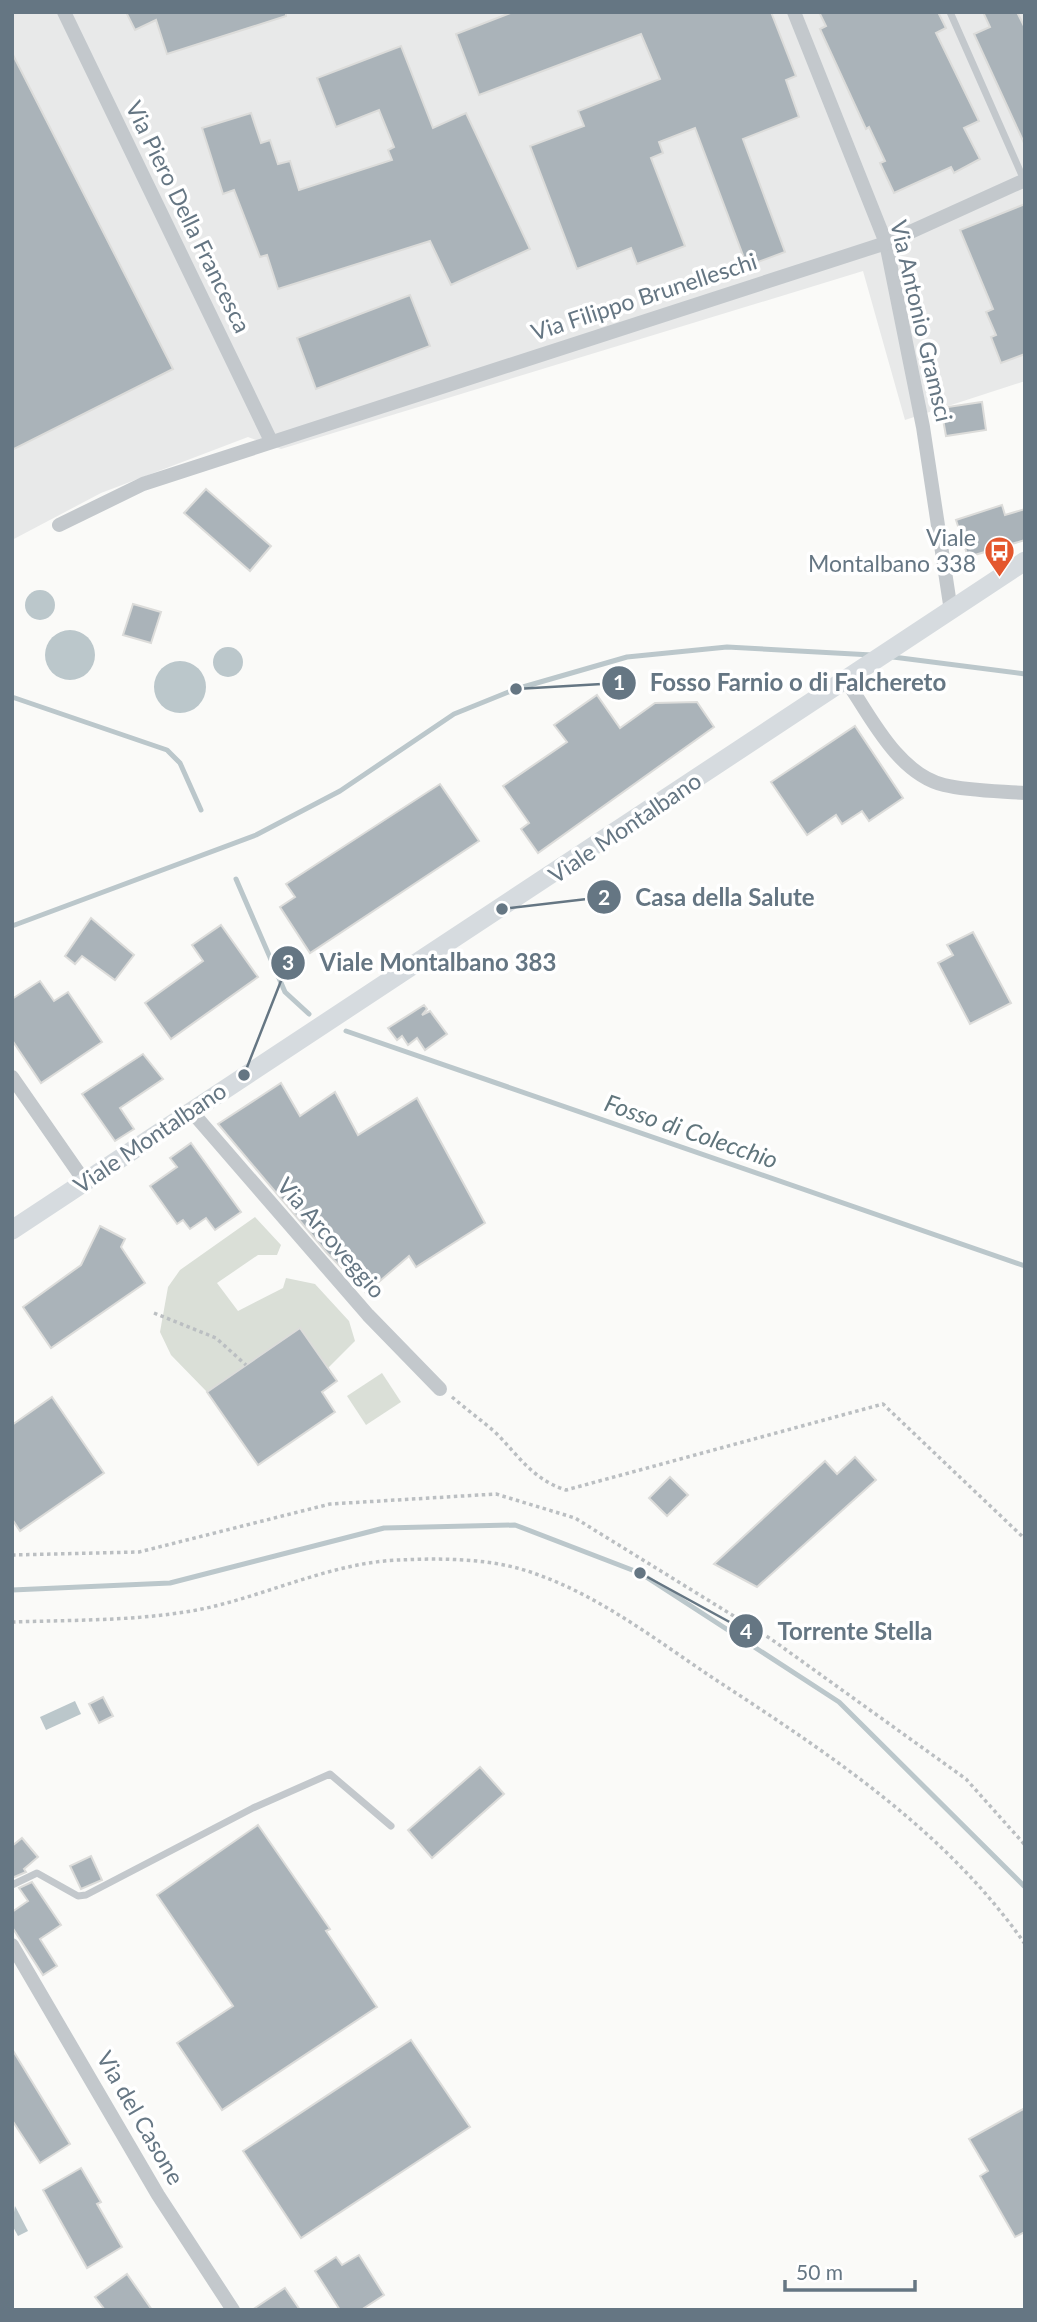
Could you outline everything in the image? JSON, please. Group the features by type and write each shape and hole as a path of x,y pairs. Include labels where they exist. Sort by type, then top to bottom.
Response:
{"main road":[{"name":"Viale Montalbano","path":"12,1230 1025,561"}],"street":[{"name":"Via Piero Della Francesca","path":"64,12 271,441"},
{"name":"Via Antonio Gramsci","path":"794,12 886,243 923,427 951,611"},
{"name":"Via Filippo Brunelleschi","path":"59,525 143,484 886,243 1024,180"},
{"path":"852,676 899,755 924,777 944,785 1025,793"},
{"path":"12,1077 85,1182"},
{"name":"Via Arcoveggio","path":"192,1112 368,1315 440,1389"},
{"name":"Via del Casone","path":"12,1945 153,2188 233,2310"}],"lane":[{"path":"950,12 1024,180"},
{"path":"12,1885 37,1873 78,1896 86,1895 253,1808 330,1774 391,1826"}],"path":[{"path":"154,1313 216,1338 246,1365"},
{"path":"440,1389 489,1427 528,1469 546,1482 566,1490 883,1404 1025,1539"},
{"path":"12,1555 139,1552 330,1504 496,1494 575,1518 771,1639 967,1779 1025,1845"},
{"path":"12,1622 133,1617 194,1610 342,1569 398,1560 480,1562 537,1574 599,1604 665,1644 850,1771 937,1842 995,1904 1025,1944"}],"shaded area":[{"path":"12,12 1025,12 1025,381 905,420 863,271 281,449 248,437 101,493 12,540"},
{"path":"40,590 46,591 54,599 54,611 46,619 40,620 34,619 26,611 25,605 26,599 34,591"},
{"path":"70,630 88,637 95,655 88,673 70,680 52,673 45,655 52,637"},
{"path":"228,647 234,648 242,656 242,668 234,676 228,677 222,676 214,668 213,662 214,656 222,648"},
{"path":"180,661 190,663 198,669 204,677 204,697 198,705 190,711 180,713 170,711 162,705 156,697 154,687 156,677 162,669 170,663"},
{"path":"255,1217 281,1245 277,1255 258,1255 217,1283 238,1311 283,1288 286,1278 315,1284 349,1321 355,1341 328,1368 300,1329 207,1392 171,1355 160,1332 168,1287 180,1270"},
{"path":"382,1373 401,1402 366,1425 347,1396"},
{"path":"75,1701 81,1714 46,1730 40,1717"},
{"path":"15,2206 28,2231 18,2236 12,2225"}],"building":[{"path":"126,12 286,12 286,16 167,54 156,20 135,30"},
{"path":"513,12 771,12 796,76 786,80 799,117 743,139 785,252 747,266 695,128 659,142 663,153 651,158 685,246 637,264 631,248 577,269 530,146 584,126 578,111 660,79 641,34 479,95 456,34"},
{"path":"819,12 938,12 946,28 936,33 979,121 964,128 980,159 954,173 951,167 894,193 880,163 885,161 869,127 866,129 820,29 826,26"},
{"path":"983,12 1017,12 1025,28 1025,145 974,34 990,27"},
{"path":"401,46 433,128 466,113 530,249 451,285 430,241 278,289 267,255 260,257 234,190 223,194 202,128 251,113 261,143 270,140 278,164 290,161 299,190 392,160 388,150 394,147 379,110 336,127 317,78"},
{"path":"12,53 173,369 12,450"},
{"path":"1025,204 1025,354 1001,363 991,337 996,335 986,312 993,309 960,230"},
{"path":"410,295 430,346 316,389 297,338"},
{"path":"982,402 986,430 946,436 941,408"},
{"path":"206,489 271,546 250,571 184,513"},
{"path":"1002,505 1005,515 1025,509 1025,540 968,557 956,520"},
{"path":"133,604 161,612 151,643 123,635"},
{"path":"597,695 620,728 655,703 697,702 714,727 538,853 521,829 529,823 503,786 567,742 554,725"},
{"path":"855,726 903,798 869,821 862,811 842,824 836,815 807,835 771,782"},
{"path":"440,784 479,841 310,953 280,907 295,897 286,884"},
{"path":"91,918 134,955 115,980 82,956 75,964 65,956"},
{"path":"221,925 258,977 171,1039 145,1003 203,961 192,945"},
{"path":"973,932 1011,1003 970,1024 938,963 953,955 947,945"},
{"path":"40,981 54,1001 68,992 102,1042 41,1083 12,1040 12,999"},
{"path":"424,1005 427,1009 422,1015 430,1011 447,1034 425,1050 417,1038 408,1045 402,1036 397,1040 388,1028"},
{"path":"143,1054 163,1079 120,1108 134,1129 115,1141 82,1094"},
{"path":"281,1083 300,1116 335,1092 358,1135 417,1098 485,1223 416,1267 409,1256 366,1293 327,1253 218,1124"},
{"path":"191,1143 241,1212 215,1230 206,1218 190,1229 183,1220 177,1224 150,1186 177,1167 170,1158"},
{"path":"100,1226 125,1239 121,1247 145,1283 51,1348 23,1307 81,1265"},
{"path":"300,1328 337,1381 322,1392 335,1412 258,1465 207,1392"},
{"path":"52,1397 104,1473 20,1531 12,1519 12,1425"},
{"path":"855,1457 876,1480 757,1587 714,1564 825,1461 837,1474"},
{"path":"670,1477 688,1495 667,1516 649,1498"},
{"path":"103,1697 113,1716 99,1723 89,1704"},
{"path":"480,1767 504,1794 432,1858 408,1830"},
{"path":"258,1825 330,1929 326,1931 377,2007 222,2110 177,2043 233,2006 157,1895"},
{"path":"22,1838 38,1857 24,1869 26,1872 12,1878 12,1846"},
{"path":"91,1856 102,1880 81,1889 70,1866"},
{"path":"32,1882 61,1925 40,1939 57,1966 43,1975 12,1927 12,1912 28,1901 19,1888"},
{"path":"411,2040 470,2127 301,2238 243,2151"},
{"path":"12,2049 70,2144 40,2163 12,2120"},
{"path":"1025,2108 1025,2232 1015,2237 980,2176 988,2171 969,2139"},
{"path":"81,2168 101,2202 97,2204 122,2247 87,2268 43,2190"},
{"path":"359,2255 384,2295 361,2310 340,2310 315,2271 336,2257 342,2265"},
{"path":"127,2274 152,2310 105,2310 95,2297"},
{"path":"285,2288 300,2310 252,2310"}],"waterway":[{"path":"12,926 256,835 340,791 454,714 516,689 627,657 727,647 872,655"},
{"path":"893,657 1025,674"},
{"name":"Fosso di Colecchio","path":"12,697 167,750 180,763 201,810"},
{"name":"Fosso di Colecchio","path":"236,879 285,992 309,1014"},
{"name":"Fosso di Colecchio","path":"346,1031 1025,1266"},
{"path":"12,1590 170,1583 384,1528 515,1525 640,1573 839,1702 1025,1887"}],"place":[{"name":"Viale Montalbano 338","path":"999,578"},
{"name":"Fosso Farnio o di Falchereto","path":"516,689"},
{"name":"Casa della Salute","path":"502,909"},
{"name":"Viale Montalbano 383","path":"244,1075"},
{"name":"Torrente Stella","path":"640,1573"}]}
